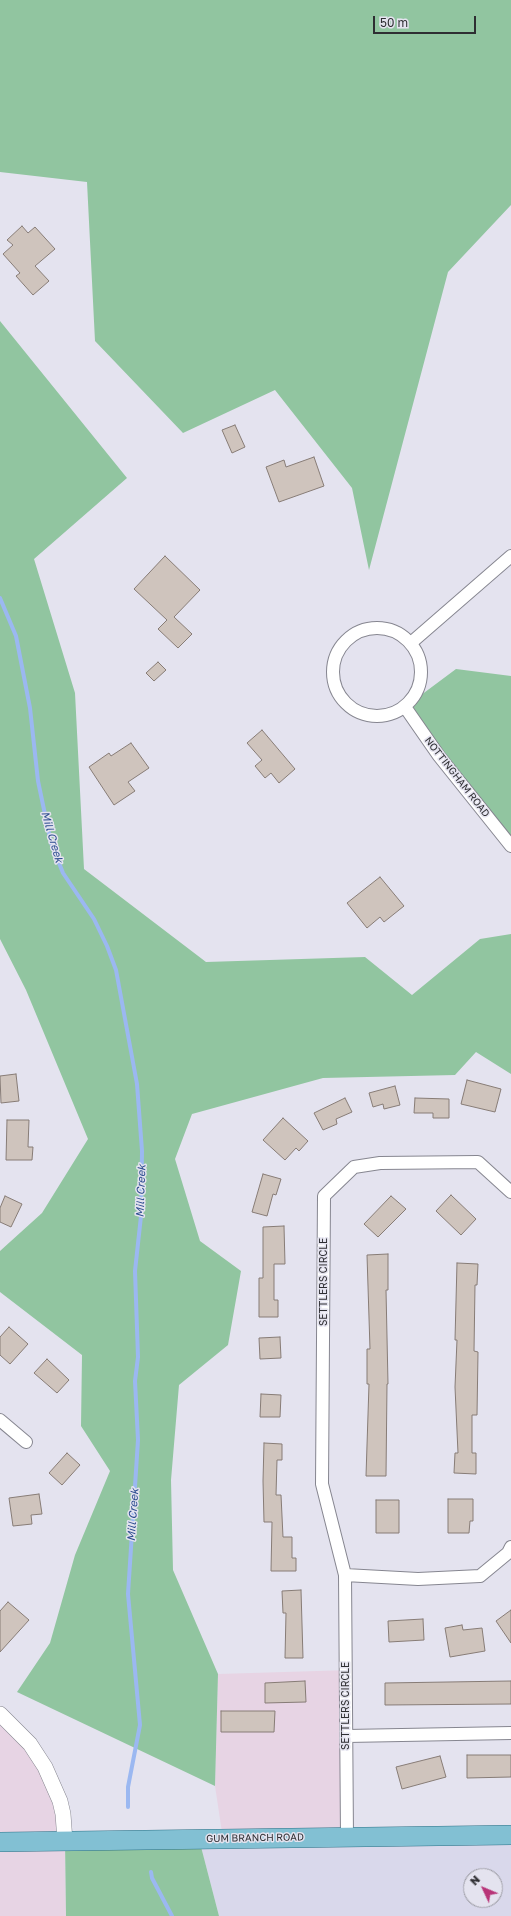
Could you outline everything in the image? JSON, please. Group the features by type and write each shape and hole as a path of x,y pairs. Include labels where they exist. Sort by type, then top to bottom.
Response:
{"main road":[{"name":"GUM BRANCH ROAD","path":"0,1842 511,1835"}],"street":[{"path":"412,642 511,556"},
{"path":"379,627 395,630 412,642 422,662 418,692 405,707 394,713 380,716 355,711 339,695 333,670 339,648 357,632 379,627"},
{"name":"NOTTINGHAM ROAD","path":"405,707 439,756 511,846"},
{"name":"SETTLERS CIRCLE","path":"347,1837 345,1575 322,1484 324,1196 354,1167 380,1163 478,1162 511,1192"},
{"path":"0,1420 26,1442"},
{"path":"345,1575 418,1579 480,1576 508,1553 511,1546"},
{"path":"0,1714 30,1744 52,1781 63,1814 65,1841"},
{"path":"347,1736 511,1733"}],"shaded area":[{"path":"351,1670 347,1837 223,1839 215,1786 218,1674"},
{"path":"0,1714 45,1767 65,1841 66,1916 0,1916"},
{"path":"511,1835 511,1916 219,1916 199,1839"}],"green space":[{"path":"0,0 511,0 511,205 448,272 369,570 352,488 275,390 183,433 95,341 87,182 0,172"},
{"path":"0,321 127,478 34,559 75,693 84,869 206,962 365,957 412,995 480,939 511,934 511,1074 476,1052 455,1075 323,1078 192,1114 175,1159 200,1241 241,1271 228,1345 179,1385 171,1480 173,1570 218,1674 215,1786 17,1692 50,1643 75,1555 110,1471 81,1426 82,1355 0,1292 0,1251 42,1213 88,1139 26,990 0,939"},
{"path":"456,669 511,676 511,846 405,707"},
{"path":"199,1839 219,1916 66,1916 65,1841"}],"building":[{"path":"22,226 28,233 35,227 55,249 35,266 49,281 33,295 16,276 20,273 3,254 13,245 7,240"},
{"path":"235,425 245,447 232,453 222,430"},
{"path":"314,457 324,486 279,502 266,467 284,460 286,467"},
{"path":"165,556 200,590 174,617 192,634 178,648 158,629 167,620 134,589"},
{"path":"158,662 166,670 154,681 146,673"},
{"path":"262,730 295,769 279,783 271,773 265,778 255,766 262,760 247,743"},
{"path":"131,743 149,768 128,782 135,791 114,805 89,767 109,753 111,756"},
{"path":"380,877 404,906 384,922 380,917 367,928 347,903"},
{"path":"16,1074 19,1101 1,1103 0,1076"},
{"path":"467,1080 501,1089 495,1112 461,1104"},
{"path":"395,1086 400,1105 384,1109 383,1104 373,1107 369,1093"},
{"path":"345,1098 352,1112 336,1119 337,1124 323,1130 314,1113"},
{"path":"415,1098 449,1099 449,1118 433,1118 433,1113 414,1113"},
{"path":"283,1118 308,1141 299,1151 296,1148 285,1160 263,1140"},
{"path":"7,1120 29,1120 28,1147 33,1147 32,1160 6,1160"},
{"path":"263,1174 281,1179 276,1195 273,1194 267,1216 252,1212"},
{"path":"451,1195 476,1219 461,1235 436,1211"},
{"path":"5,1196 22,1204 11,1227 0,1222 0,1208"},
{"path":"391,1196 406,1209 378,1237 364,1224"},
{"path":"284,1226 285,1264 274,1264 274,1300 278,1300 278,1317 259,1317 259,1278 263,1278 263,1227"},
{"path":"388,1254 388,1290 386,1290 388,1384 386,1476 366,1476 369,1384 367,1384 367,1349 370,1349 367,1255"},
{"path":"457,1263 478,1264 477,1285 475,1285 474,1351 478,1352 477,1415 472,1415 472,1453 476,1453 476,1474 454,1473 455,1453 458,1453 455,1387 457,1340 455,1340"},
{"path":"9,1327 28,1344 10,1364 0,1355 0,1337"},
{"path":"280,1337 281,1358 260,1359 259,1338"},
{"path":"47,1359 69,1380 57,1393 34,1373"},
{"path":"261,1394 281,1395 280,1417 260,1417"},
{"path":"264,1443 282,1444 282,1460 277,1460 276,1495 281,1495 283,1537 292,1537 292,1558 296,1558 296,1571 271,1571 272,1522 264,1522"},
{"path":"67,1453 80,1465 62,1485 49,1473"},
{"path":"39,1494 42,1514 31,1515 32,1524 13,1526 9,1498"},
{"path":"448,1499 473,1499 473,1521 470,1521 469,1533 448,1533"},
{"path":"376,1500 399,1500 399,1533 376,1533"},
{"path":"301,1590 303,1658 285,1658 286,1613 283,1613 282,1591"},
{"path":"8,1602 29,1620 0,1652 0,1611"},
{"path":"511,1610 511,1643 496,1621"},
{"path":"423,1619 424,1640 389,1642 388,1621"},
{"path":"462,1625 463,1630 482,1628 485,1651 450,1657 445,1628"},
{"path":"305,1681 306,1702 265,1703 265,1683"},
{"path":"511,1681 511,1704 385,1705 385,1683"},
{"path":"221,1711 275,1711 274,1732 221,1732"},
{"path":"467,1755 511,1755 511,1777 467,1778"},
{"path":"440,1756 446,1777 402,1789 396,1767"}],"waterway":[{"name":"Mill Creek","path":"0,598 16,636 30,708 38,781 51,843 63,873 94,919 107,946 116,970 137,1084 142,1151 141,1216 135,1271 138,1357 135,1381 138,1440 128,1594 140,1725 128,1787 128,1807"},
{"name":"Mill Creek","path":"151,1872 152,1878 172,1916"}]}
